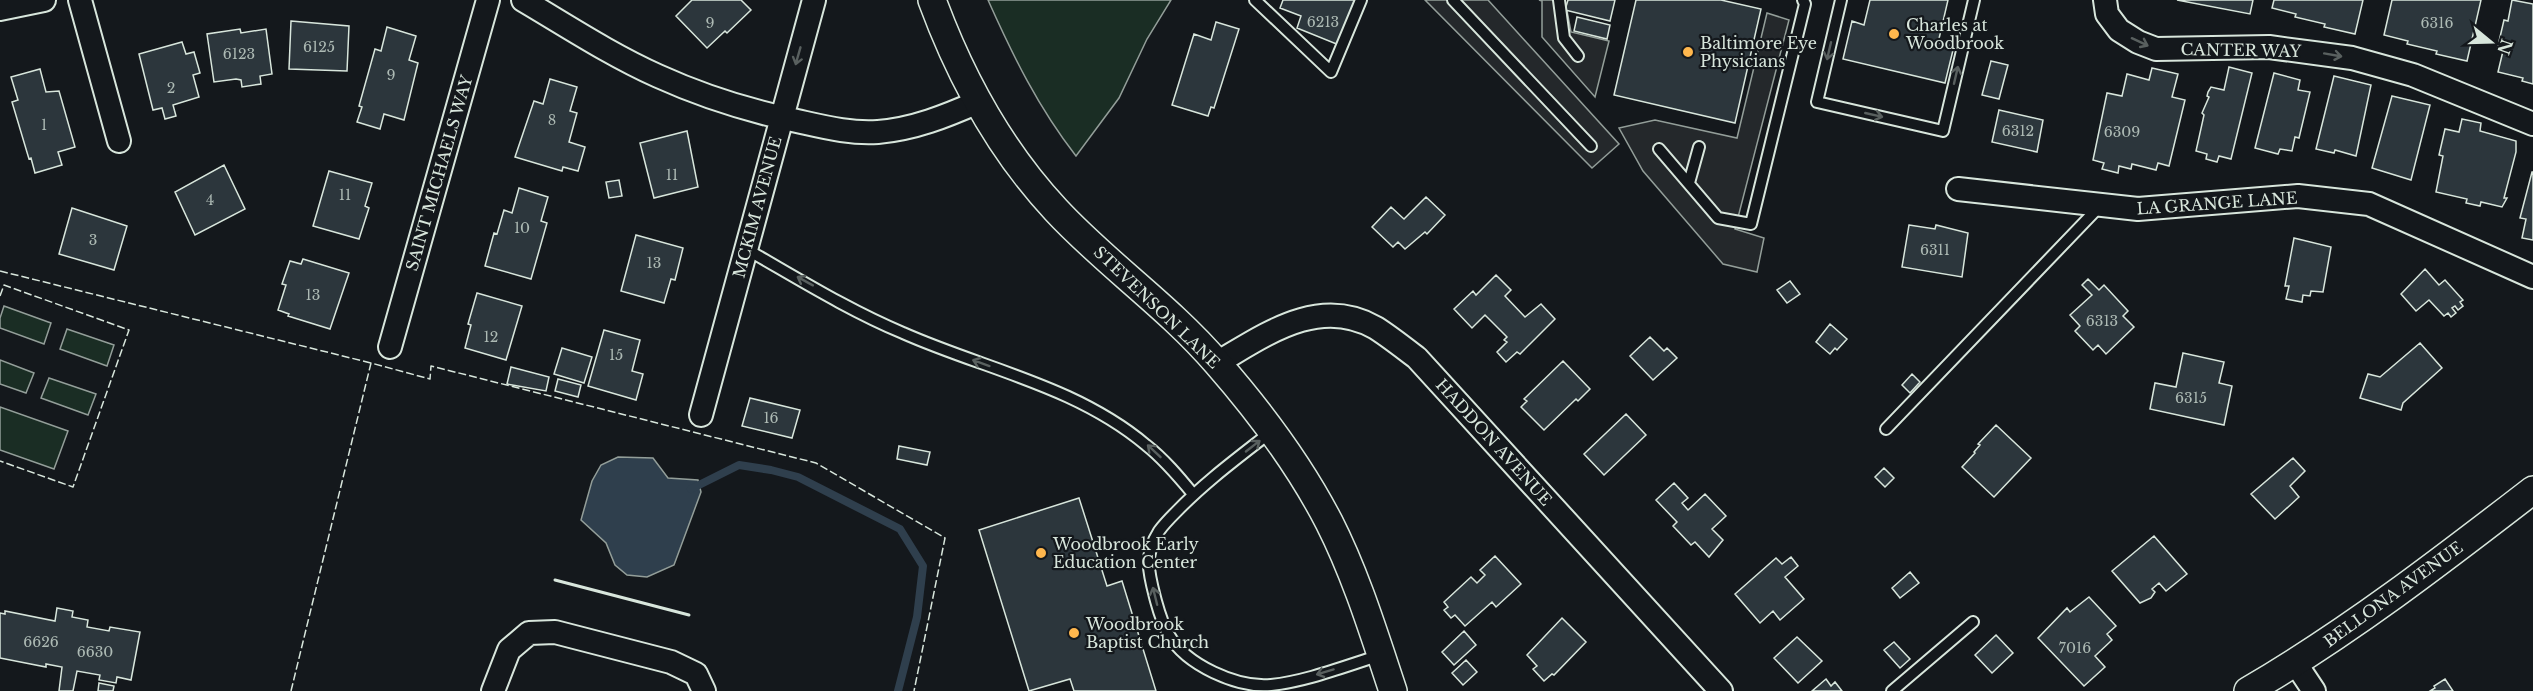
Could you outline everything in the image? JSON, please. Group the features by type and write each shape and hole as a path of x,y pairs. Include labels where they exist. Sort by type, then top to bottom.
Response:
{"street":[{"path":"0,9 44,0"},
{"path":"80,0 119,141"},
{"name":"SAINT MICHAELS WAY","path":"390,347 488,0"},
{"path":"523,0 657,76 717,99 781,118 849,132 877,132 936,120 978,102"},
{"name":"MCKIM AVENUE","path":"701,415 814,0"},
{"name":"STEVENSON LANE","path":"932,0 978,102 1014,158 1056,210 1180,325 1216,363 1272,432 1302,476 1329,522 1357,586 1393,691"},
{"name":"CANTER WAY","path":"2105,0 2107,14 2118,30 2156,49 2269,47 2352,58 2413,75 2533,124"},
{"name":"LA GRANGE LANE","path":"1958,189 2138,210 2298,196 2369,204 2533,278"},
{"name":"HADDON AVENUE","path":"1216,363 1283,324 1314,316 1345,317 1374,327 1418,358 1721,691"},
{"name":"BELLONA AVENUE","path":"2248,691 2295,664 2391,598 2533,490"},
{"path":"493,691 509,650 530,633 555,632 671,662 696,674 704,691"},
{"path":"2295,664 2314,691"}],"lane":[{"path":"1255,0 1331,72 1361,0"},
{"path":"1453,0 1591,146"},
{"path":"1559,0 1564,38 1578,56"},
{"path":"1659,149 1718,218 1751,224 1805,4 1803,0"},
{"path":"1841,0 1817,102 1943,132 1974,0"},
{"path":"1689,183 1699,147"},
{"path":"1886,429 2100,206"},
{"path":"746,249 902,333 1037,383 1075,401 1115,423 1145,444 1170,467 1193,494"},
{"path":"1272,432 1193,494 1159,530 1148,552 1149,573 1157,607 1169,635 1186,656 1237,686 1296,681 1381,655"},
{"path":"1892,691 1973,622"}],"green space":[{"path":"988,0 1171,0 1147,39 1119,98 1076,156 1062,138 1027,81"},
{"path":"4,306 51,323 44,344 0,328"},
{"path":"67,329 114,345 107,366 60,349"},
{"path":"0,360 34,373 26,393 0,384"},
{"path":"49,378 96,394 88,415 41,398"},
{"path":"0,407 68,431 54,469 0,450"}],"shaded area":[{"path":"1425,0 1488,0 1619,144 1592,168"},
{"path":"1539,0 1565,0 1571,32 1609,41 1595,97 1542,37 1542,1"},
{"path":"1767,13 1789,20 1735,229 1764,238 1757,272 1723,264 1643,171 1619,128 1655,120 1737,138"}],"water":[{"path":"618,457 653,458 668,478 698,480 701,492 674,565 647,577 627,575 615,565 606,543 581,520 592,481 601,465"}],"building":[{"path":"692,0 741,0 751,10 707,48 676,16"},
{"path":"1283,0 1357,0 1339,45 1297,28 1301,16 1280,8"},
{"path":"1568,0 1615,0 1610,21 1565,10"},
{"name":"Baltimore Eye Physicians","path":"1636,0 1721,0 1761,9 1735,123 1614,95"},
{"name":"Charles at Woodbrook","path":"1870,0 1948,0 1938,43 1954,46 1945,83 1843,59 1852,21 1864,25"},
{"path":"2177,0 2253,0 2250,14"},
{"path":"2274,0 2363,0 2355,34 2324,27 2325,24 2295,17 2296,14 2272,8"},
{"path":"2392,0 2481,0 2467,61 2436,54 2437,51 2407,44 2408,41 2384,35"},
{"path":"2512,0 2533,4 2533,84 2522,81 2523,78 2498,72 2503,51 2497,50 2504,20 2508,21"},
{"path":"1577,17 1610,25 1607,39 1574,31"},
{"path":"291,21 349,26 347,71 289,69"},
{"path":"1216,22 1239,29 1214,108 1211,107 1208,116 1172,105 1194,34 1211,40"},
{"path":"387,27 416,36 409,60 418,63 404,120 384,114 380,129 357,122 362,107 359,106 375,49 381,51"},
{"path":"240,29 241,33 266,29 272,74 260,76 261,84 242,87 241,80 236,79 214,82 207,34"},
{"path":"182,42 186,54 194,52 200,73 193,75 199,97 173,105 176,116 165,119 162,108 153,110 139,54"},
{"path":"1991,61 2008,65 1999,99 1982,95"},
{"path":"2229,67 2252,73 2231,159 2219,156 2217,162 2206,159 2207,154 2196,151 2204,115 2202,113 2209,97 2208,92 2211,87 2224,90"},
{"path":"2152,68 2178,74 2172,97 2185,100 2169,166 2158,163 2156,170 2132,164 2131,169 2119,166 2118,173 2102,169 2104,163 2093,160 2107,93 2122,96 2127,74 2149,80"},
{"path":"40,69 46,92 59,91 75,147 58,152 62,165 35,173 12,102 18,100 11,77"},
{"path":"2274,73 2300,80 2298,90 2310,92 2299,138 2295,137 2292,151 2280,149 2278,154 2255,148"},
{"path":"2334,76 2371,85 2356,156 2335,150 2334,153 2316,149"},
{"path":"550,79 577,87 570,111 577,113 569,142 585,147 578,171 563,167 562,171 515,157 534,101 543,104"},
{"path":"2392,96 2430,105 2411,180 2372,168"},
{"path":"1999,110 2043,120 2037,152 1992,142"},
{"path":"2462,119 2481,123 2480,131 2516,141 2516,152 2504,198 2507,198 2502,207 2481,202 2480,206 2466,203 2467,199 2436,192 2443,156 2439,155 2445,129 2459,132"},
{"path":"687,131 698,187 654,198 640,143"},
{"path":"224,165 245,209 195,235 175,192"},
{"path":"329,171 372,183 365,206 369,208 359,239 313,226"},
{"path":"2532,172 2533,240 2522,238 2526,219 2520,218"},
{"path":"619,180 622,196 609,198 606,182"},
{"path":"519,188 548,197 541,221 547,223 531,279 485,266 494,233 497,234 504,210 512,213"},
{"path":"1426,197 1445,215 1427,234 1425,232 1405,249 1398,242 1393,247 1372,227 1391,207 1404,219"},
{"path":"72,208 127,226 114,270 59,254"},
{"path":"1909,225 1935,229 1936,225 1968,233 1962,277 1902,267"},
{"path":"636,235 683,248 675,280 671,279 664,303 621,291"},
{"path":"2294,238 2331,247 2323,292 2311,291 2310,296 2303,295 2302,302 2286,299 2289,286 2285,286"},
{"path":"303,259 349,273 330,329 288,316 289,314 278,310 286,285 282,284 290,261 301,264"},
{"path":"2425,269 2439,285 2445,280 2463,300 2460,302 2463,306 2458,310 2455,306 2452,308 2456,313 2451,317 2448,313 2444,316 2429,300 2416,311 2401,294"},
{"path":"1496,275 1511,290 1505,296 1525,317 1541,304 1555,319 1520,354 1517,352 1506,362 1497,352 1507,342 1504,340 1507,337 1485,315 1472,328 1454,309 1473,291 1476,295"},
{"path":"2088,279 2099,290 2104,285 2128,311 2123,316 2134,327 2106,354 2098,345 2093,350 2075,331 2080,326 2070,315 2092,295 2082,285"},
{"path":"1790,281 1800,294 1787,303 1777,290"},
{"path":"477,293 522,306 506,360 465,348 471,325 468,324"},
{"path":"1830,324 1847,339 1830,354 1816,342"},
{"path":"604,330 640,340 632,371 643,374 636,400 588,386"},
{"path":"1650,337 1664,351 1667,348 1677,358 1653,380 1630,356"},
{"path":"2420,343 2442,368 2403,403 2401,410 2360,398 2368,374 2380,377"},
{"path":"562,348 592,357 584,383 554,374"},
{"path":"2183,353 2224,362 2219,383 2232,386 2224,425 2150,409 2155,383 2176,387"},
{"path":"1563,361 1590,389 1578,401 1576,399 1544,430 1521,407 1527,401 1524,399"},
{"path":"511,367 549,377 546,391 507,384"},
{"path":"1912,374 1920,382 1910,393 1902,385"},
{"path":"558,379 581,385 578,397 555,391"},
{"path":"750,398 800,410 792,438 742,426"},
{"path":"1626,414 1646,435 1604,475 1584,454"},
{"path":"1996,425 2031,458 1994,497 1962,467 1975,453 1980,445 1978,444"},
{"path":"899,446 930,452 927,465 897,459"},
{"path":"2293,458 2305,471 2290,486 2299,497 2275,519 2251,494"},
{"path":"1884,468 1894,478 1885,487 1875,477"},
{"path":"1674,483 1688,498 1682,503 1688,510 1705,494 1726,516 1712,529 1723,540 1709,557 1695,542 1691,545 1673,526 1677,522 1656,500"},
{"name":"Woodbrook Baptist Church","path":"1079,498 1107,586 1122,581 1156,691 1074,691 1070,679 1029,691 979,530"},
{"path":"2154,536 2187,574 2166,591 2159,583 2152,589 2155,592 2151,598 2140,603 2112,571"},
{"path":"1495,556 1521,584 1496,607 1492,602 1465,626 1455,615 1451,618 1444,610 1448,607 1444,602 1471,577 1477,583 1485,575 1480,570"},
{"path":"1791,557 1798,566 1785,577 1804,599 1780,620 1773,611 1760,623 1735,594 1776,558 1782,564"},
{"path":"1910,572 1919,583 1900,598 1892,588"},
{"path":"2089,597 2116,626 2107,634 2112,640 2095,656 2105,667 2084,686 2038,638 2067,608 2070,612"},
{"path":"57,608 73,611 72,617 88,620 87,627 109,631 110,627 140,632 131,680 117,677 116,683 99,680 100,675 77,671 73,691 59,691 62,667 46,664 46,667 0,658 0,613 5,614 5,611 55,621"},
{"path":"1562,618 1586,642 1554,675 1552,674 1544,681 1533,669 1537,666 1527,655"},
{"path":"1464,631 1476,645 1454,665 1442,652"},
{"path":"1996,635 2013,653 1992,673 1975,655"},
{"path":"1797,637 1822,661 1798,683 1774,658"},
{"path":"1894,642 1910,659 1900,668 1884,650"},
{"path":"1466,660 1477,672 1463,685 1452,673"},
{"path":"1826,679 1831,686 1835,682 1842,691 1812,691"},
{"path":"2445,679 2453,691 2430,691 2435,688 2434,686"},
{"path":"99,683 114,686 113,691 98,691"}],"waterway":[{"path":"691,489 739,465 771,470 798,477 900,529 923,566 917,617 898,691"}],"fence":[{"path":"0,271 371,363"},
{"path":"0,296 4,285 129,330 73,487 0,461"},
{"path":"291,691 371,363 430,379 431,366 816,463 945,538 914,691"}],"wall":[{"path":"555,580 689,615"}],"place":[{"name":"Charles at Woodbrook","path":"1894,34"},
{"name":"Baltimore Eye Physicians","path":"1688,52"},
{"name":"Woodbrook Early Education Center","path":"1041,553"},
{"name":"Woodbrook Baptist Church","path":"1074,633"}]}
